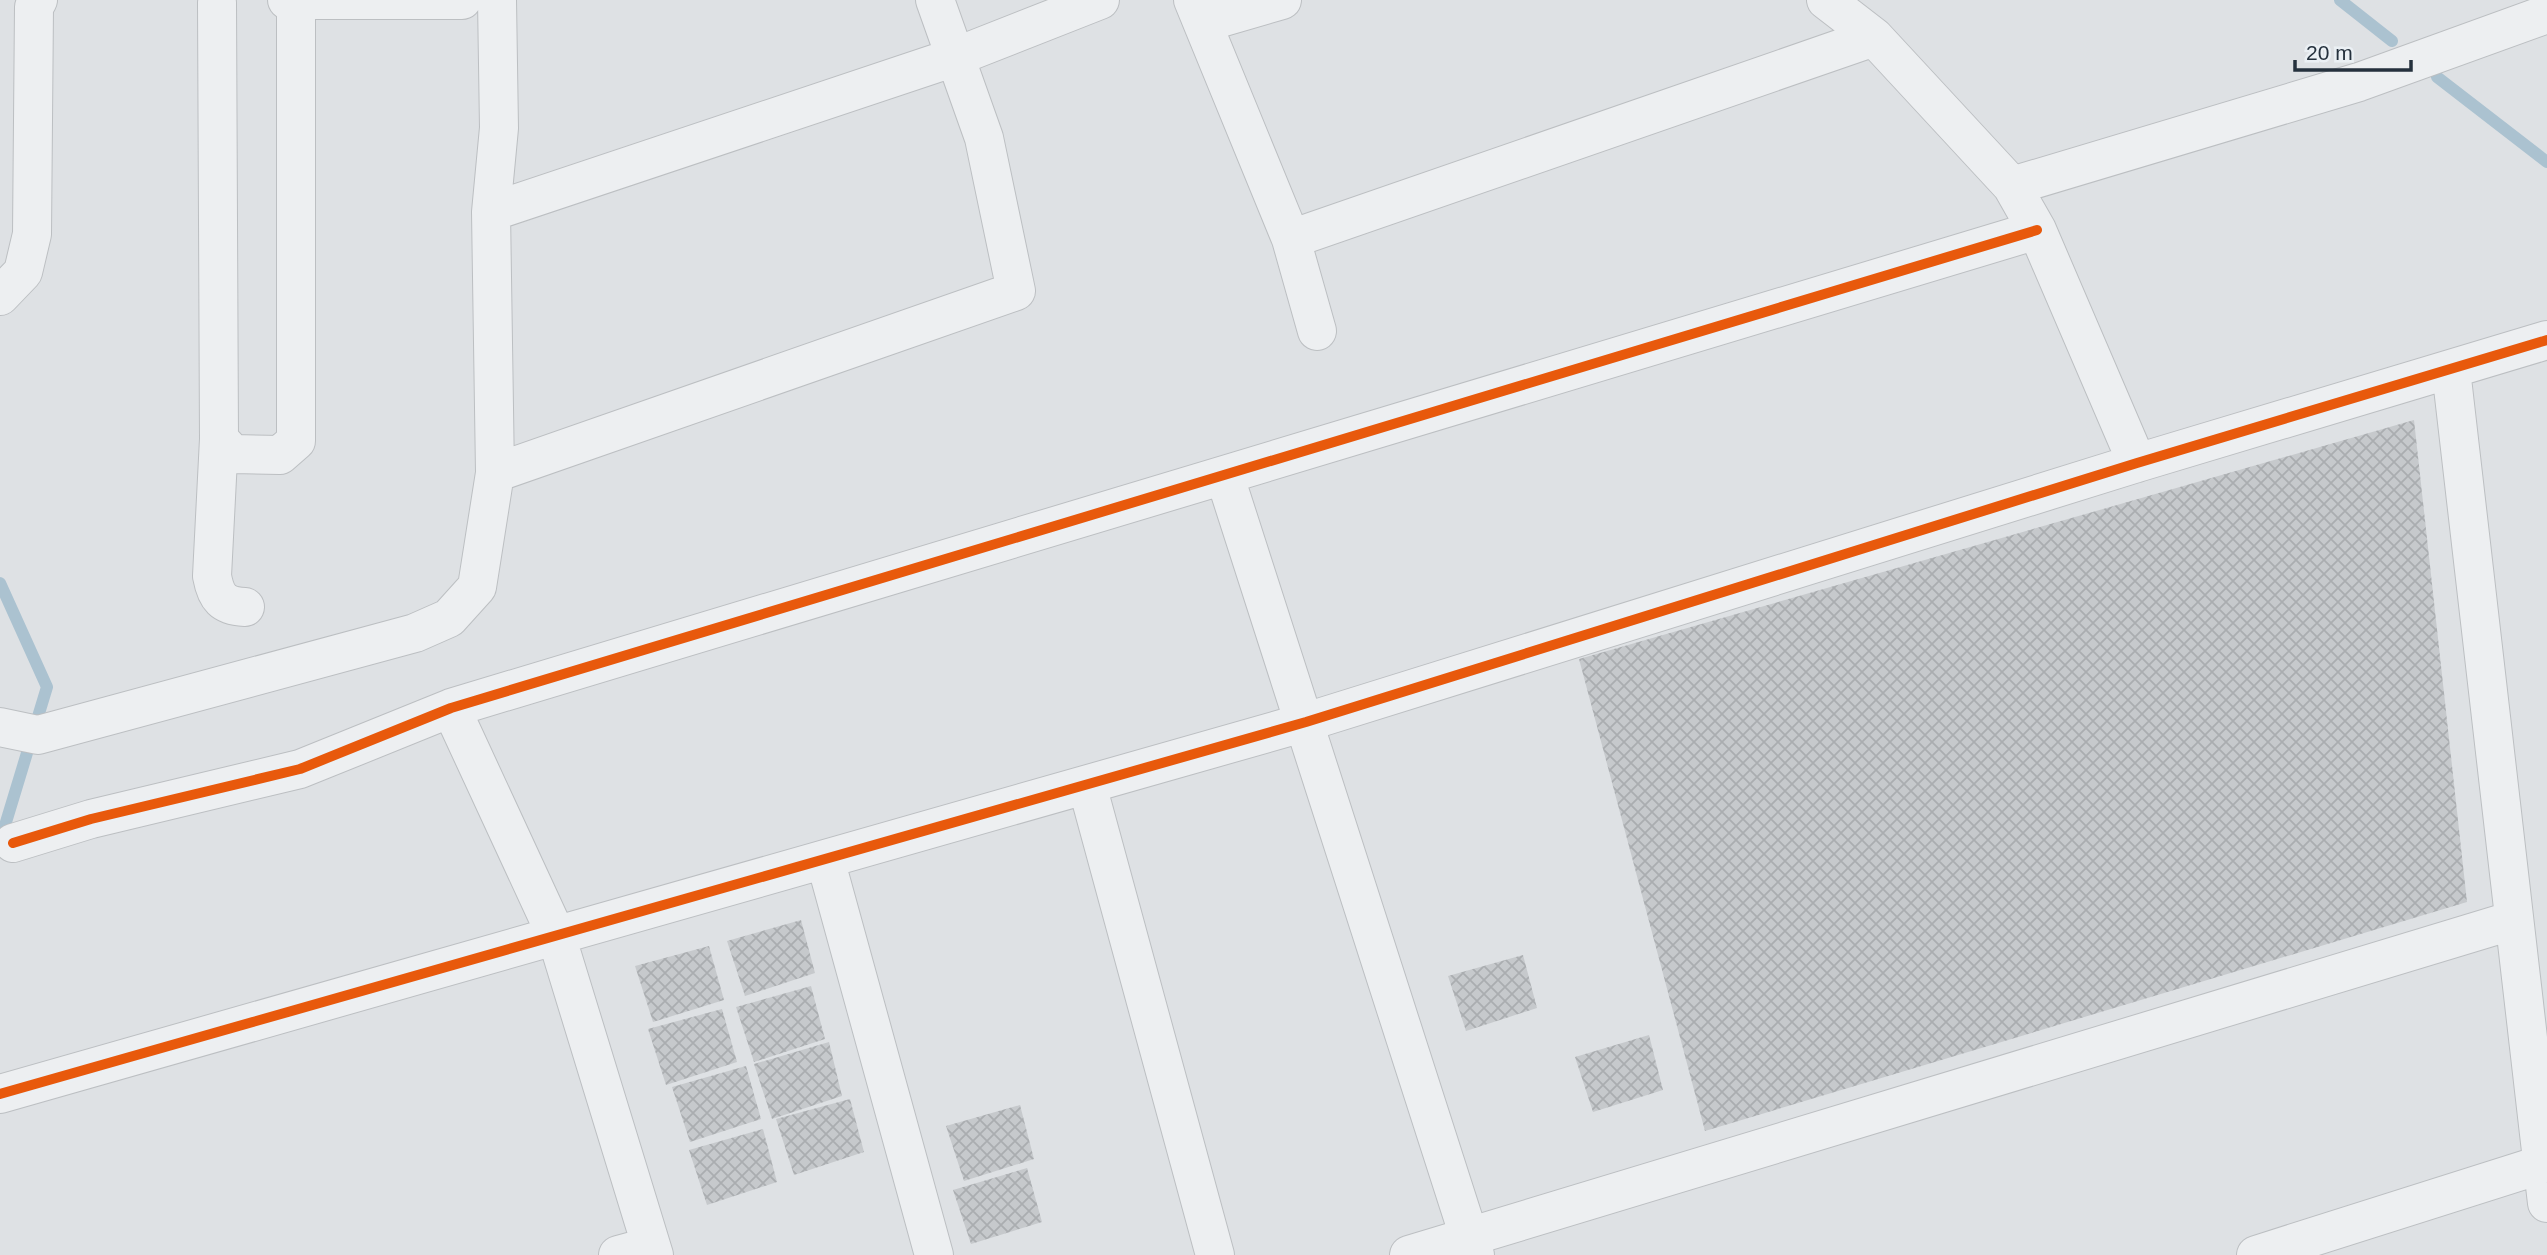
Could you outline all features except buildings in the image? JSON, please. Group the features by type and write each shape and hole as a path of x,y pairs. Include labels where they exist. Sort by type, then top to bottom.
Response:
{"street":[{"path":"0,296 23,272 32,234 34,7 38,0"},
{"path":"219,439 233,454 280,455 296,441 293,1 462,0"},
{"path":"14,730 403,637 449,618 477,587 495,473 491,212 499,128 497,0"},
{"path":"495,473 1016,291 984,138 934,0"},
{"path":"491,212 955,57 1100,0"},
{"path":"1282,0 1198,11 1291,239 1317,331"},
{"path":"1826,0 1874,37 2012,186 2037,230 2137,463"},
{"path":"210,1 219,439 212,576 216,595 228,606 245,607"},
{"path":"2012,186 2360,82 2547,14"},
{"path":"1291,239 1874,37"},
{"path":"13,843 91,819 300,769 451,708 1226,477 2037,230"},
{"path":"0,1094 1306,722 2137,463 2547,340"},
{"path":"2451,370 2547,1203"},
{"path":"1226,477 1472,1246"},
{"path":"451,708 556,935 641,1252"},
{"path":"1087,785 1215,1255"},
{"path":"825,859 934,1255"},
{"path":"1409,1255 1472,1246 2514,920"},
{"path":"2256,1255 2543,1164"}],"waterway":[{"path":"2340,0 2392,41"},
{"path":"2437,77 2547,162"},
{"path":"0,583 47,687 0,842"}],"cycle path":[{"path":"13,843 91,819 300,769 451,708 2037,230"},
{"path":"0,1094 1306,722 2137,463 2547,340"}]}
